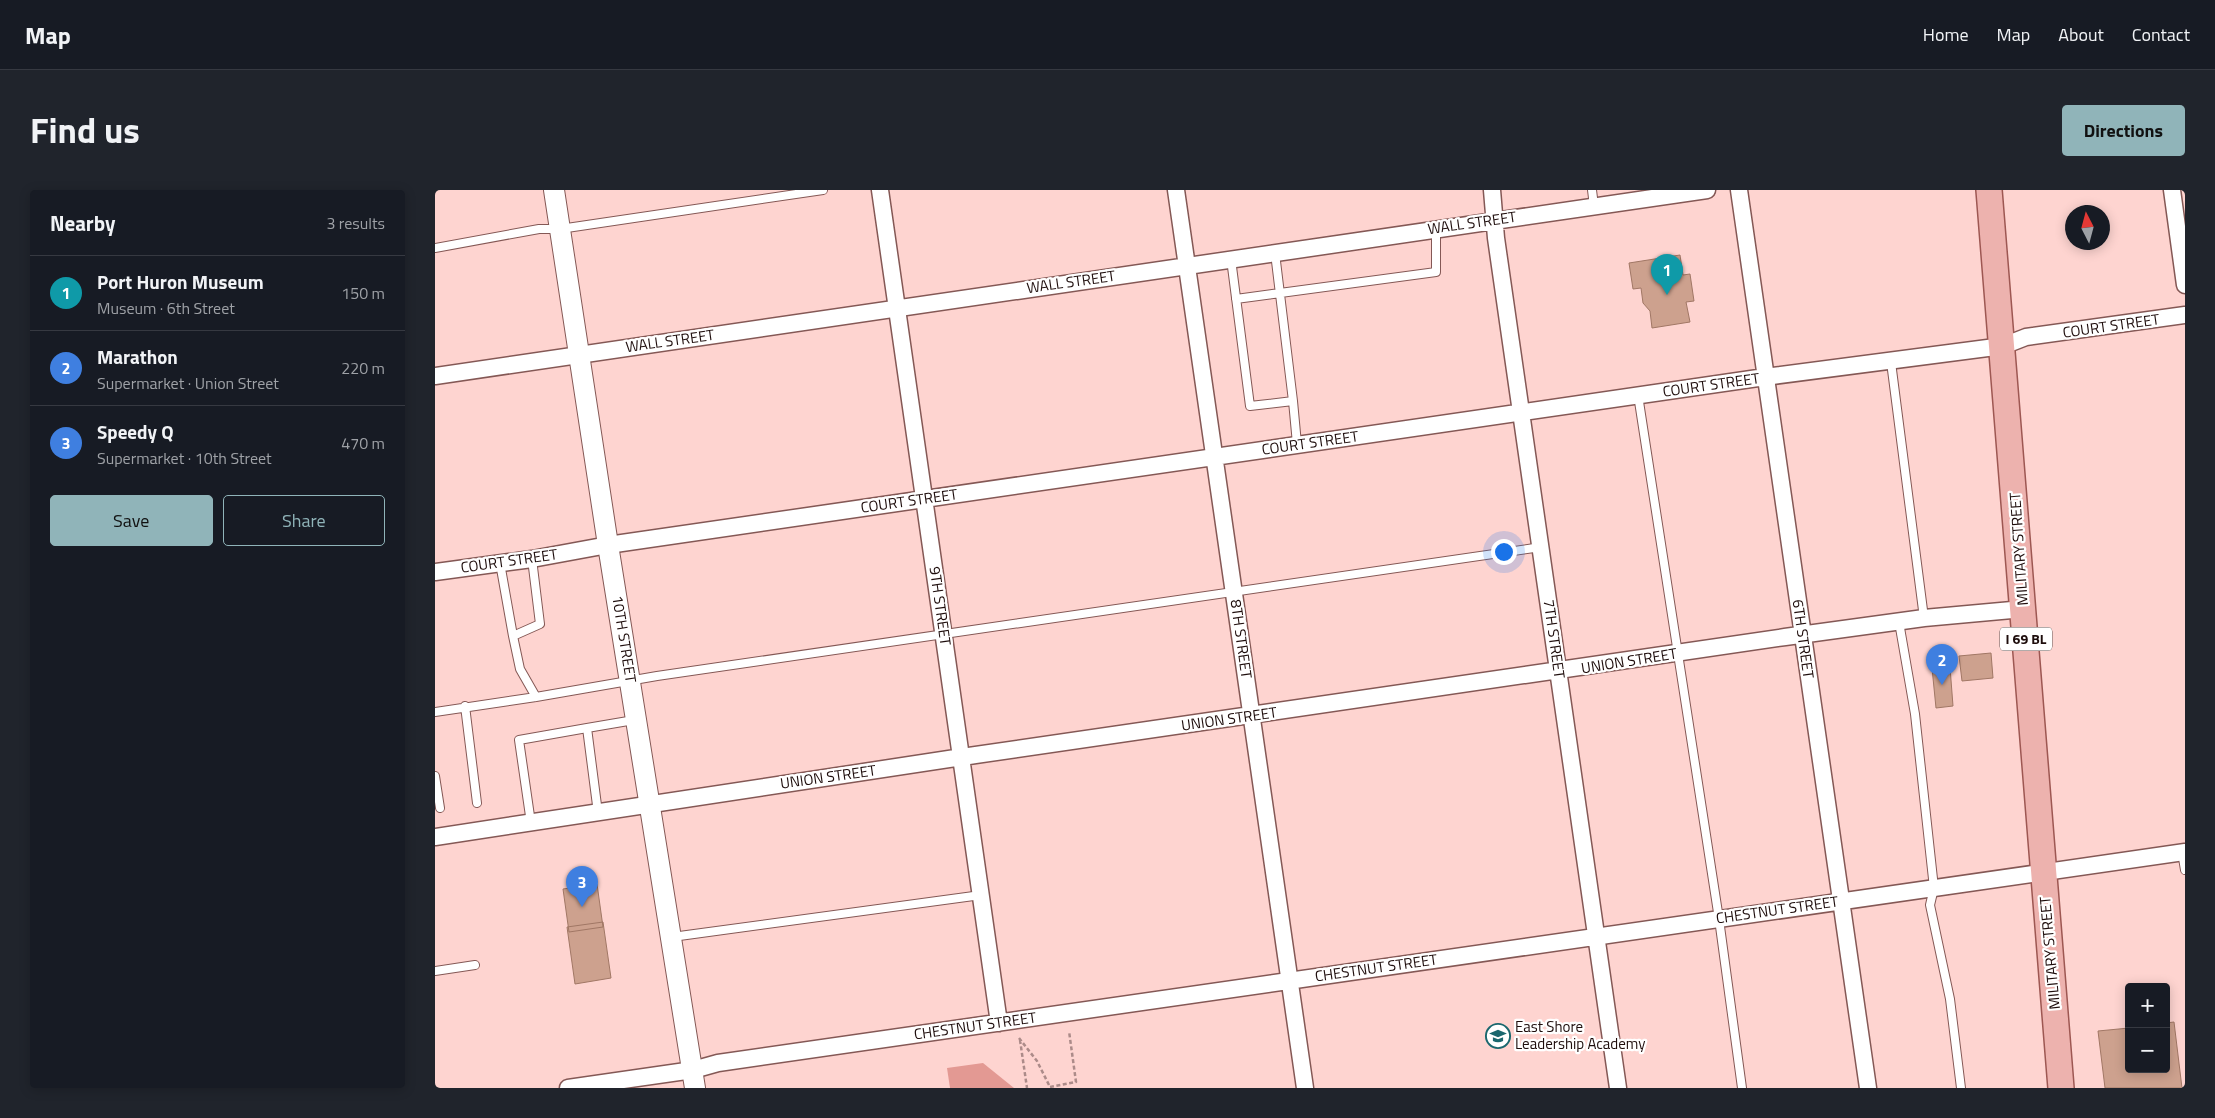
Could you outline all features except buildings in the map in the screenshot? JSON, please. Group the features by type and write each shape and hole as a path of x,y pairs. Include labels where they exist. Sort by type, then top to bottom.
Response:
{"main road":[{"name":"MILITARY STREET","path":"1989,190 2061,1088"}],"street":[{"name":"10TH STREET","path":"554,190 608,545 694,1079"},
{"name":"9TH STREET","path":"880,190 963,757 999,1023"},
{"name":"8TH STREET","path":"1176,190 1305,1088"},
{"name":"7TH STREET","path":"1493,190 1495,238 1522,412 1618,1088"},
{"name":"WALL STREET","path":"435,376 1495,220 1593,198 1707,190"},
{"name":"6TH STREET","path":"1739,190 1868,1088"},
{"path":"2172,190 2185,285"},
{"name":"COURT STREET","path":"435,572 1297,444 1765,377 2003,346 2026,338 2185,316"},
{"name":"UNION STREET","path":"435,837 531,824 650,803 1678,653 1925,618 2023,609"},
{"name":"CHESTNUT STREET","path":"568,1088 694,1079 718,1063 2184,852"}],"lane":[{"path":"435,248 539,229 560,229 823,190"},
{"path":"1236,299 1436,272 1436,228"},
{"path":"1275,252 1297,444"},
{"path":"1231,259 1250,406 1293,402"},
{"path":"1891,362 1925,618"},
{"path":"1638,395 1719,919 1742,1088"},
{"path":"435,712 465,706 536,697 631,679 1541,547"},
{"path":"513,636 540,624 532,559"},
{"path":"500,563 521,669 536,697"},
{"path":"1899,622 1915,714 1934,888 1930,905 1950,999 1961,1088"},
{"path":"465,706 477,803"},
{"path":"531,824 519,740 637,719"},
{"path":"587,728 598,813"},
{"path":"435,776 440,808"},
{"path":"2184,852 2185,870"},
{"path":"672,937 981,895"},
{"path":"435,971 475,965"}],"path":[{"path":"1027,1088 1019,1038 1037,1061 1050,1087 1076,1082 1069,1030"}],"shaded area":[{"path":"983,1063 1014,1088 950,1088 947,1068"}],"place":[{"name":"Port Huron Museum","path":"1667,295"},
{"name":"Marathon","path":"1942,685"},
{"name":"Speedy Q","path":"582,907"},
{"name":"East Shore Leadership Academy","path":"1498,1036"}]}
